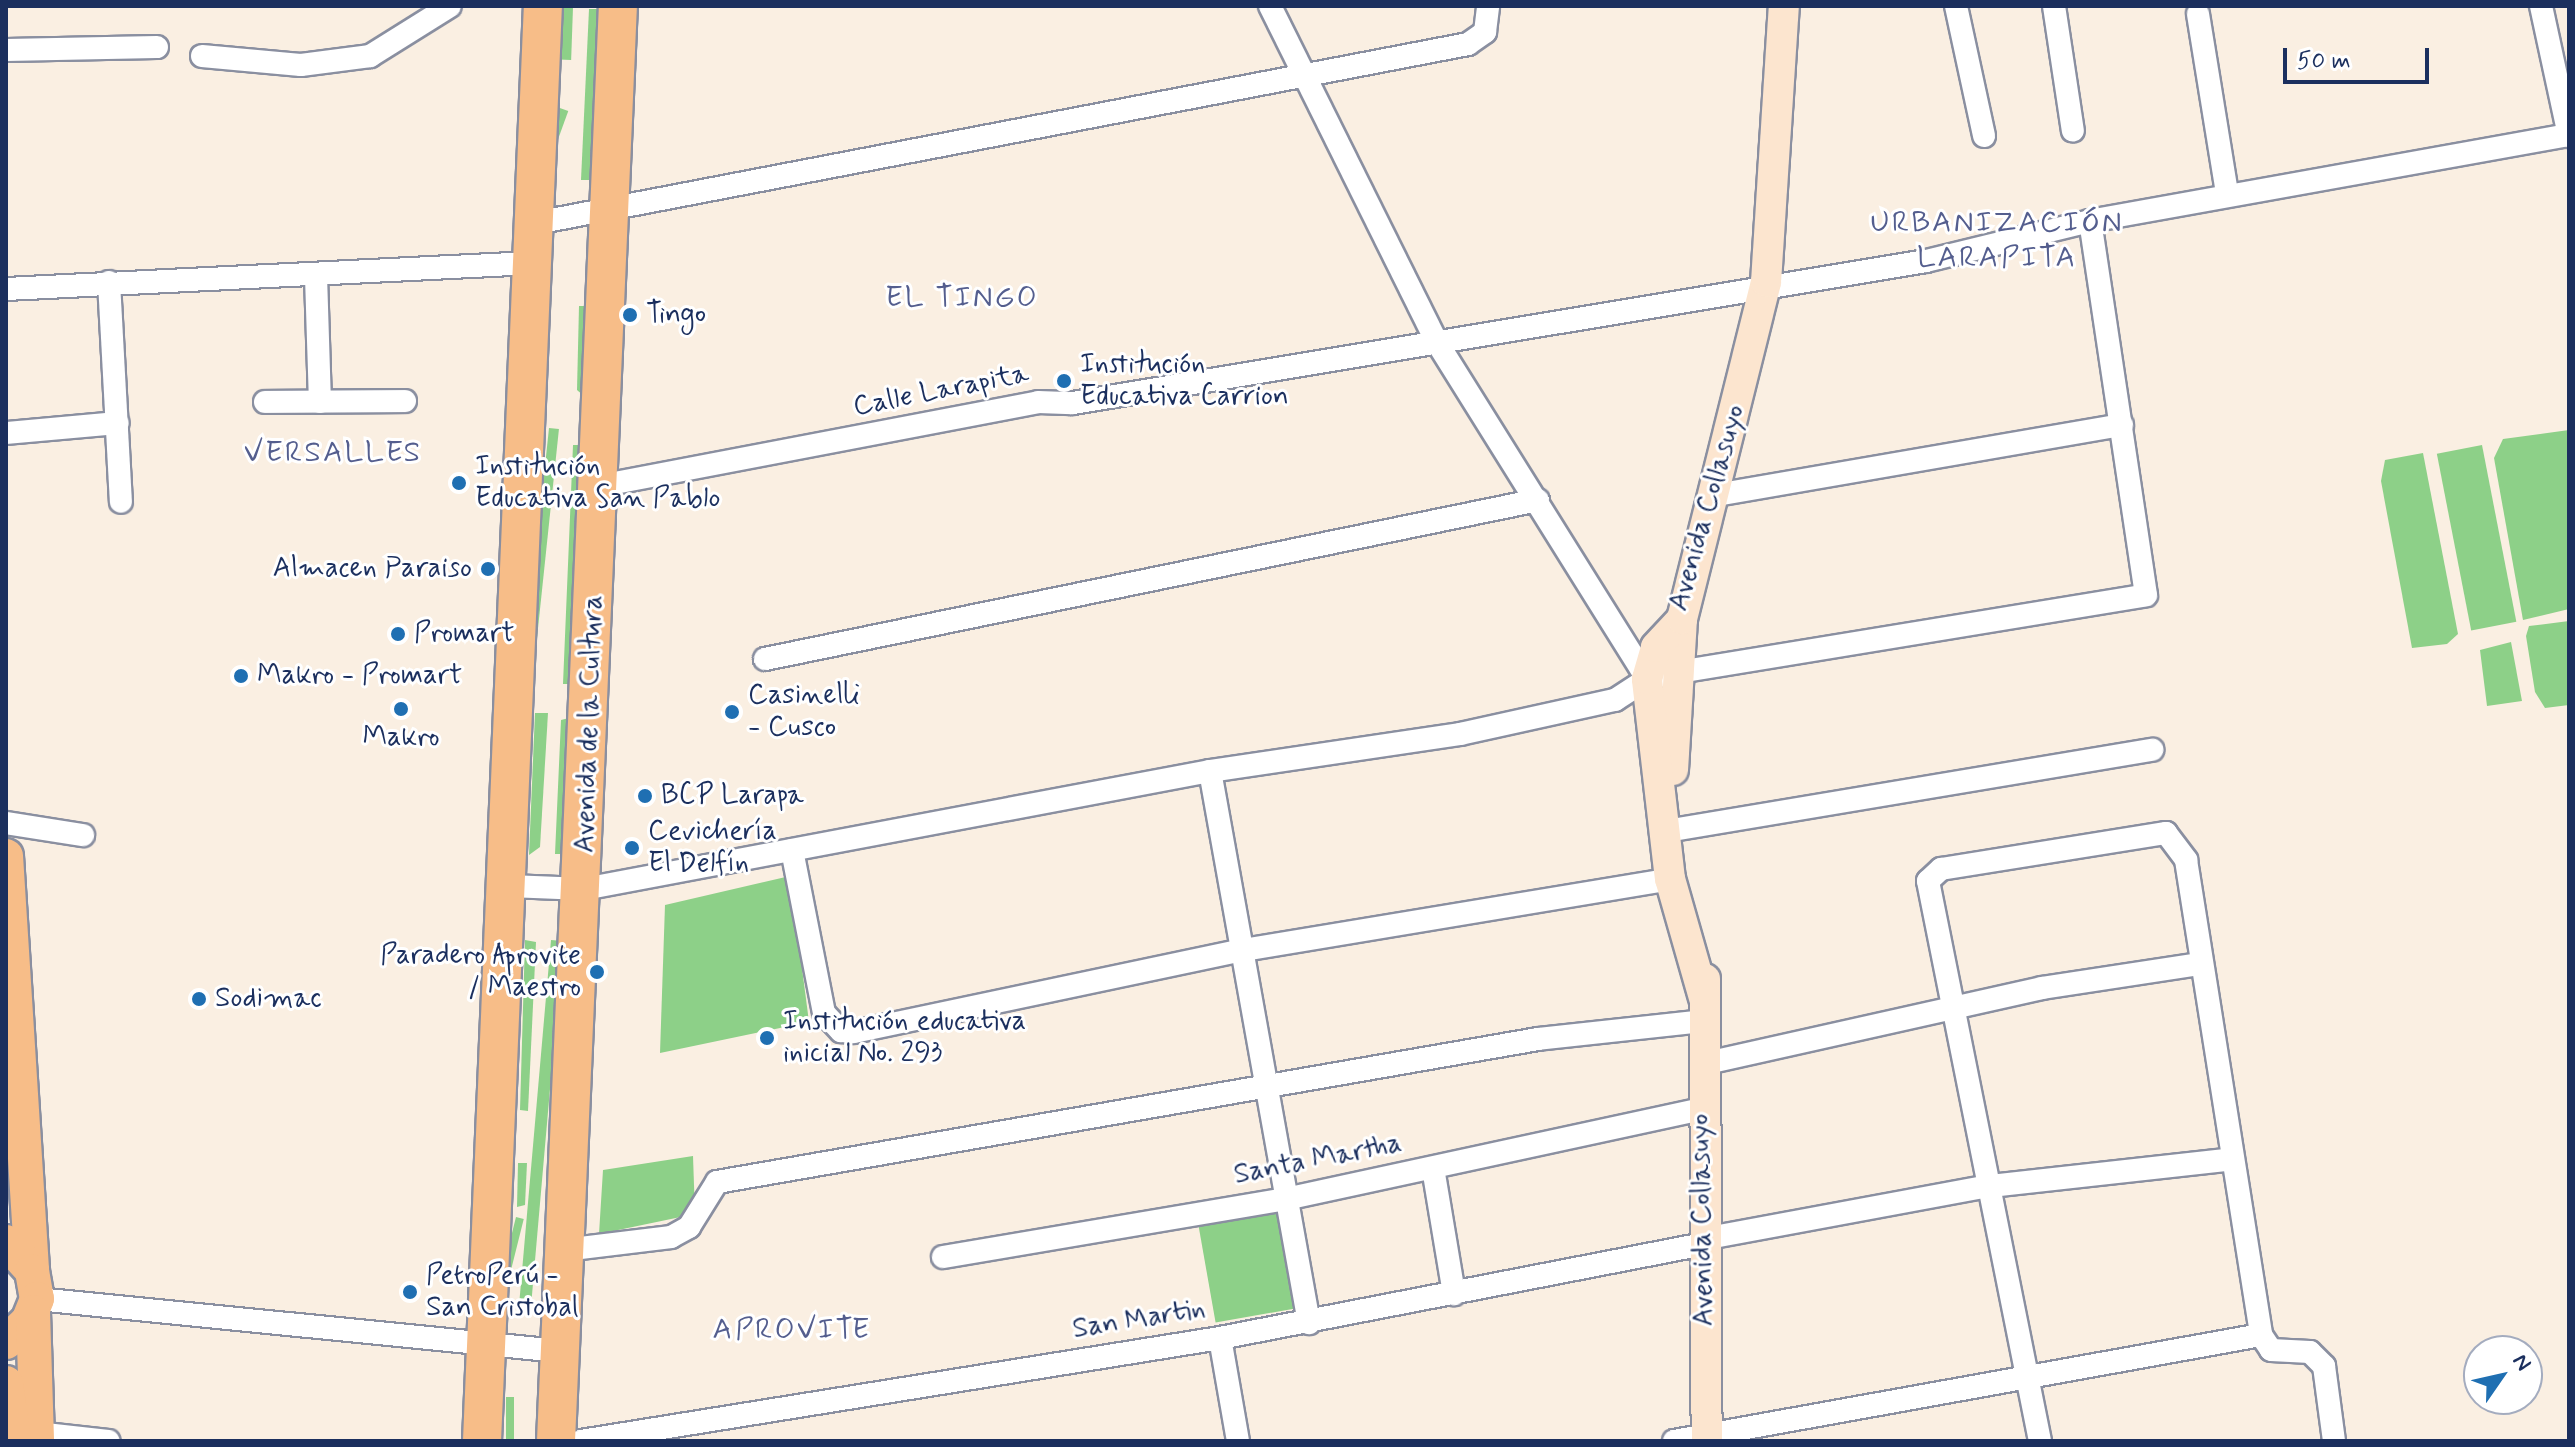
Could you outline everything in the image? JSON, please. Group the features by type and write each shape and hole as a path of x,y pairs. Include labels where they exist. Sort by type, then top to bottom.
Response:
{"highway":[{"path":"482,1441 509,886 543,6"},
{"name":"Avenida de la Cultura","path":"556,1441 614,205 618,6"}],"main road":[{"path":"6,856 34,1294 25,1436"},
{"path":"6,1242 34,1294"},
{"path":"6,1342 34,1294"},
{"path":"6,1383 25,1436"}],"street":[{"path":"202,56 301,65 370,56 450,6"},
{"path":"1270,6 1308,74 1438,344 1647,679 1675,686 2146,595 2090,221"},
{"path":"536,223 614,205 1468,44 1485,32 1488,6"},
{"name":"Avenida Collasuyo","path":"1674,854 1675,686 1682,619 1716,495 1766,282 1784,6"},
{"path":"1956,6 1984,136"},
{"path":"2054,6 2073,131"},
{"path":"2541,6 2569,135"},
{"path":"2198,14 2227,194"},
{"path":"6,50 157,47"},
{"name":"Calle Larapita","path":"599,486 1038,402 1073,403 1438,344 1766,282 1926,261 2090,221 2227,194 2569,135"},
{"path":"6,289 532,263"},
{"path":"316,276 320,402"},
{"path":"109,282 121,502"},
{"path":"265,402 405,401"},
{"path":"6,433 118,423"},
{"path":"1716,495 2122,425"},
{"path":"765,659 1538,500"},
{"name":"Avenida Collasuyo","path":"1682,619 1656,647 1647,679 1674,854 1704,1010 1701,1109 1707,1438"},
{"path":"509,886 584,889 1210,771 1460,734 1615,700 1647,679"},
{"path":"792,850 824,1013 841,1031 1237,951 2152,750"},
{"path":"1210,771 1237,951 1309,1323"},
{"path":"6,823 83,835"},
{"path":"2040,1441 1928,881 1941,869 2166,833 2186,860 2199,964 2261,1335 2271,1350 2310,1352 2324,1366 2334,1441"},
{"path":"1702,1064 1955,1012 2042,988 2199,964"},
{"path":"564,1250 671,1237 689,1227 717,1182 1704,1010"},
{"name":"Santa Martha","path":"943,1257 1286,1199 1701,1109"},
{"name":"San Martin","path":"581,1441 1309,1323 1990,1186 2233,1159"},
{"path":"1433,1168 1454,1294"},
{"path":"34,1294 486,1347 559,1351"},
{"path":"1674,1441 1707,1438 2028,1381 2261,1335"},
{"path":"1220,1338 1238,1441"},
{"path":"25,1436 109,1441"}],"green space":[{"path":"560,7 573,7 571,60 558,60"},
{"path":"589,9 599,9 595,180 581,180"},
{"path":"557,107 568,111 543,180 532,176"},
{"path":"579,306 590,306 585,397 577,390"},
{"path":"549,428 559,429 533,672 523,671"},
{"path":"2569,430 2569,609 2523,620 2494,458 2503,439"},
{"path":"573,445 584,445 568,854 555,854 561,720 569,718 570,684 563,684"},
{"path":"2482,445 2516,622 2471,630 2437,454"},
{"path":"2423,453 2458,634 2447,644 2412,648 2381,481 2385,460"},
{"path":"2569,621 2569,705 2545,708 2535,692 2526,636 2529,626"},
{"path":"2511,642 2522,701 2487,706 2480,650"},
{"path":"535,713 548,713 540,847 529,855"},
{"path":"790,876 809,1022 660,1053 665,905"},
{"path":"525,940 536,942 528,1111 520,1110"},
{"path":"551,940 563,941 531,1307 519,1306"},
{"path":"693,1156 695,1214 599,1234 603,1170"},
{"path":"518,1163 527,1163 525,1205 517,1207"},
{"path":"1278,1210 1295,1308 1216,1323 1198,1224"},
{"path":"516,1217 524,1219 502,1308 494,1306"},
{"path":"506,1397 514,1397 514,1441 506,1441"}],"place":[{"name":"Tingo","path":"630,315"},
{"name":"Institución Educativa Carrion","path":"1064,381"},
{"name":"Institución Educativa San Pablo","path":"459,483"},
{"name":"Almacen Paraiso","path":"488,569"},
{"name":"Promart","path":"398,634"},
{"name":"Makro - Promart","path":"241,676"},
{"name":"Makro","path":"401,709"},
{"name":"Casinelli - Cusco","path":"732,712"},
{"name":"BCP Larapa","path":"645,796"},
{"name":"Cevichería El Delfín","path":"632,848"},
{"name":"Paradero Aprovite / Maestro","path":"597,972"},
{"name":"Sodimac","path":"199,999"},
{"name":"Institución educativa inicial No. 293","path":"767,1038"},
{"name":"PetroPerú - San Cristobal","path":"410,1292"}],"district":[{"name":"URBANIZACIÓN LARAPITA","path":"1997,240"},
{"name":"EL TINGO","path":"962,298"},
{"name":"VERSALLES","path":"333,453"},
{"name":"APROVITE","path":"792,1330"}]}
